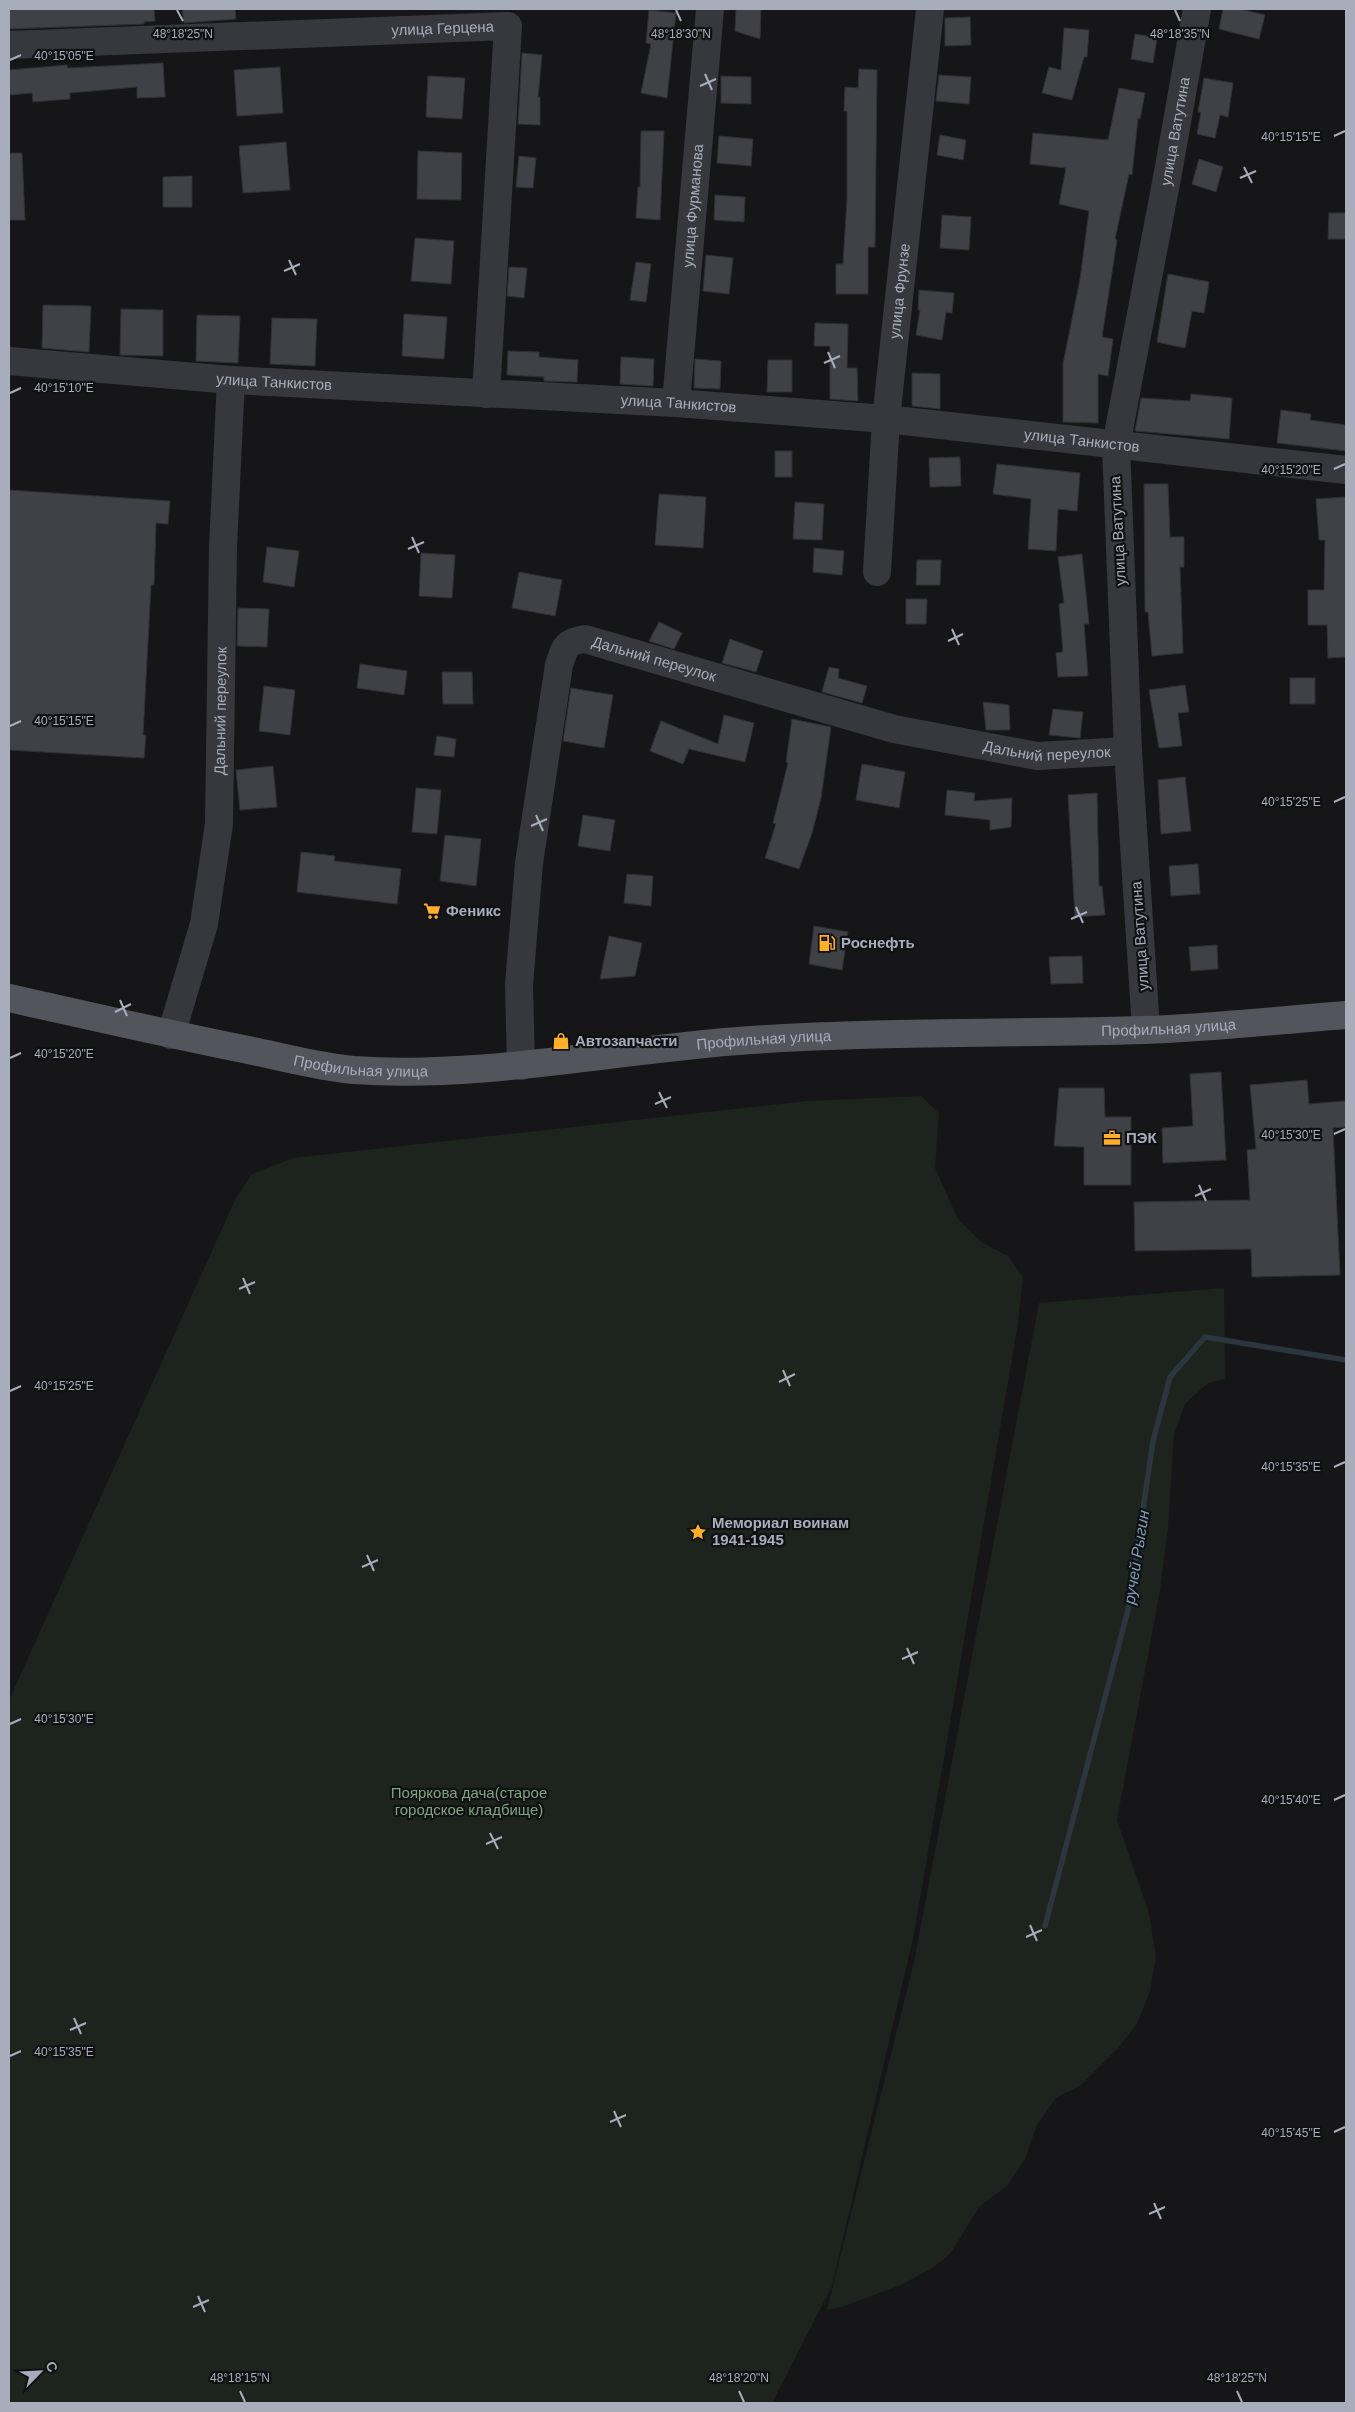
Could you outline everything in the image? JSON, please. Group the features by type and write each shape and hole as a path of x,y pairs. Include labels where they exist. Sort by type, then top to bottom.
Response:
{"main road":[{"name":"Профильная улица","path":"9,998 170,1035 349,1070 413,1072 521,1066 692,1044 887,1033 1146,1030 1346,1015"}],"street":[{"name":"улица Фурманова","path":"676,403 710,9"},
{"name":"улица Фрунзе","path":"877,572 886,419 930,9"},
{"name":"улица Ватутина","path":"1146,1030 1128,751 1116,445 1197,9"},
{"name":"улица Герцена","path":"9,46 508,26 486,394"},
{"name":"улица Танкистов","path":"9,361 231,380 676,403 886,419 1346,470"},
{"name":"Дальний переулок","path":"170,1035 204,924 219,824 223,547 231,380"},
{"name":"Дальний переулок","path":"521,1066 519,977 529,863 559,665 566,647 572,641 585,640 894,728 1037,756 1128,751"}],"green space":[{"name":"Пояркова дача(старое городское кладбище)","path":"921,1096 939,1113 935,1168 958,1219 981,1242 1008,1256 1023,1277 1018,1323 914,1934 832,2286 772,2403 9,2403 9,1700 235,1200 252,1174 293,1158 808,1101"},
{"path":"1224,1288 1225,1379 1208,1383 1185,1404 1174,1434 1168,1528 1160,1591 1117,1820 1149,1913 1156,1957 1150,1991 1137,2024 1118,2048 1081,2085 1056,2098 1037,2125 1025,2159 1008,2185 980,2206 950,2254 934,2267 901,2285 842,2307 827,2310 914,1962 1039,1303"}],"building":[{"path":"9,9 154,9 155,21 144,22 144,24 9,29"},
{"path":"182,9 235,9 236,19 184,23"},
{"path":"736,9 761,9 760,39 735,31"},
{"path":"1223,9 1240,9 1265,15 1259,39 1219,29"},
{"path":"649,10 676,13 667,98 641,93 651,44 646,43"},
{"path":"970,17 971,45 945,46 945,18"},
{"path":"1064,28 1089,30 1087,57 1084,57 1072,100 1042,93 1049,67 1061,70"},
{"path":"1135,34 1157,38 1153,63 1131,59"},
{"path":"522,53 542,55 538,97 540,97 540,125 518,124"},
{"path":"163,63 165,97 137,98 137,87 70,93 70,99 33,102 32,93 9,95 9,70 67,65 68,68"},
{"path":"280,67 283,113 237,116 234,70"},
{"path":"859,69 877,70 875,247 868,247 868,294 836,294 836,264 843,264 847,199 847,111 844,111 845,87 858,88"},
{"path":"939,75 971,77 969,104 936,101"},
{"path":"428,76 465,78 462,119 426,117"},
{"path":"721,76 751,77 751,104 721,103"},
{"path":"1204,78 1233,83 1228,117 1220,115 1215,138 1197,134 1201,112 1198,112"},
{"path":"1119,88 1145,93 1140,119 1138,118 1132,175 1129,174 1115,239 1117,240 1102,337 1113,339 1108,376 1098,374 1098,423 1063,422 1063,364 1080,279 1089,211 1059,204 1066,168 1030,164 1033,133 1108,140"},
{"path":"641,131 664,131 660,220 636,218 638,187 640,187"},
{"path":"940,135 966,140 963,160 937,155"},
{"path":"719,136 753,139 751,166 717,163"},
{"path":"286,142 290,190 243,193 239,146"},
{"path":"418,151 462,153 461,200 417,199"},
{"path":"9,153 22,153 25,220 9,220"},
{"path":"519,156 536,158 533,188 516,187"},
{"path":"1199,159 1223,167 1216,192 1192,184"},
{"path":"192,176 192,207 163,207 163,177"},
{"path":"715,195 745,197 744,222 714,220"},
{"path":"1329,213 1346,213 1346,239 1328,239"},
{"path":"942,215 971,217 969,250 940,248"},
{"path":"415,238 454,241 451,284 411,281"},
{"path":"706,255 733,258 729,294 703,291"},
{"path":"636,262 651,264 646,302 630,300"},
{"path":"509,267 527,268 524,298 507,296"},
{"path":"1168,274 1209,282 1204,313 1192,311 1185,348 1157,342"},
{"path":"919,290 954,293 952,313 946,312 942,340 916,335 920,310 918,310"},
{"path":"43,305 91,306 89,352 42,348"},
{"path":"121,309 163,310 163,356 120,355"},
{"path":"404,314 447,317 444,359 402,356"},
{"path":"197,315 240,316 238,363 196,361"},
{"path":"272,318 317,319 315,366 270,364"},
{"path":"815,323 848,324 847,368 857,368 858,401 830,399 830,346 814,346"},
{"path":"508,351 539,352 539,357 578,360 577,382 544,381 544,377 507,375"},
{"path":"621,357 654,359 653,386 620,384"},
{"path":"695,359 721,361 720,389 694,388"},
{"path":"768,360 792,360 792,392 767,392"},
{"path":"912,373 940,374 940,409 912,406"},
{"path":"1191,394 1232,398 1229,439 1135,431 1141,398 1190,401"},
{"path":"1281,410 1311,414 1310,420 1346,425 1346,451 1277,443"},
{"path":"775,451 792,451 792,477 775,477"},
{"path":"960,457 961,486 930,487 929,458"},
{"path":"997,464 1080,473 1077,511 1058,509 1056,551 1028,549 1031,499 993,494"},
{"path":"1144,484 1168,484 1170,537 1184,537 1184,567 1180,567 1183,653 1152,656 1148,612 1145,612"},
{"path":"9,490 170,501 168,524 156,523 154,585 151,585 143,735 146,735 144,758 9,750"},
{"path":"659,494 706,497 703,548 655,545"},
{"path":"1346,497 1346,657 1328,658 1327,625 1308,625 1308,590 1324,590 1325,540 1319,540 1316,499"},
{"path":"795,502 824,504 822,540 793,539"},
{"path":"267,547 299,551 294,587 263,582"},
{"path":"814,548 844,551 842,575 813,572"},
{"path":"421,553 455,555 452,598 419,596"},
{"path":"1082,554 1089,624 1084,624 1088,676 1058,677 1056,653 1063,652 1059,604 1064,603 1058,557"},
{"path":"917,560 941,560 940,585 916,585"},
{"path":"519,572 562,580 555,616 512,608"},
{"path":"906,599 927,599 926,624 906,624"},
{"path":"238,608 269,609 267,647 237,646"},
{"path":"659,622 682,633 674,649 649,641"},
{"path":"730,639 763,651 756,672 722,663"},
{"path":"360,664 407,671 404,695 357,688"},
{"path":"829,667 839,669 838,678 867,686 862,703 822,692"},
{"path":"442,672 472,672 473,704 443,704"},
{"path":"1290,678 1315,678 1315,704 1290,704"},
{"path":"1185,685 1189,712 1178,713 1182,746 1159,748 1149,690"},
{"path":"264,686 295,690 290,735 259,731"},
{"path":"571,688 613,695 604,748 563,741"},
{"path":"983,702 1009,705 1010,730 986,730"},
{"path":"1053,709 1083,712 1080,738 1049,735"},
{"path":"724,715 754,723 745,762 689,749 683,764 650,751 661,721 718,744"},
{"path":"792,719 831,727 821,798 812,833 799,869 765,858 776,824 773,823 788,763 786,762"},
{"path":"437,736 456,739 454,757 434,755"},
{"path":"862,764 905,772 899,808 856,800"},
{"path":"273,766 277,807 240,810 236,770"},
{"path":"1185,777 1191,831 1161,834 1158,780"},
{"path":"416,788 441,790 437,834 412,832"},
{"path":"947,790 975,793 974,801 1012,798 1011,827 990,830 990,820 945,815"},
{"path":"1097,793 1099,886 1102,886 1105,915 1075,917 1068,795"},
{"path":"583,815 615,820 610,851 578,846"},
{"path":"445,835 481,839 476,886 440,881"},
{"path":"301,852 335,856 334,861 401,869 397,904 297,892"},
{"path":"1198,864 1200,894 1171,896 1169,866"},
{"path":"627,874 653,876 651,906 624,903"},
{"path":"814,926 848,932 842,970 809,964"},
{"path":"609,936 642,943 635,976 600,979"},
{"path":"1217,945 1218,969 1191,971 1189,947"},
{"path":"1082,956 1083,983 1051,984 1049,957"},
{"path":"1221,1072 1226,1160 1163,1163 1162,1128 1193,1126 1190,1074"},
{"path":"1307,1080 1309,1104 1346,1101 1346,1127 1333,1128 1340,1275 1252,1277 1251,1249 1135,1251 1134,1202 1250,1200 1247,1150 1256,1149 1250,1085"},
{"path":"1059,1088 1104,1088 1105,1117 1131,1117 1131,1185 1084,1185 1084,1147 1054,1146"}],"waterway":[{"name":"ручей Рыгин","path":"1045,1926 1129,1606 1153,1441 1170,1377 1205,1337 1346,1360"}],"place":[{"name":"Феникс","path":"432,911"},
{"name":"Роснефть","path":"827,943"},
{"name":"Автозапчасти","path":"561,1041"},
{"name":"ПЭК","path":"1112,1138"},
{"name":"Мемориал воинам 1941-1945","path":"698,1532"}]}
